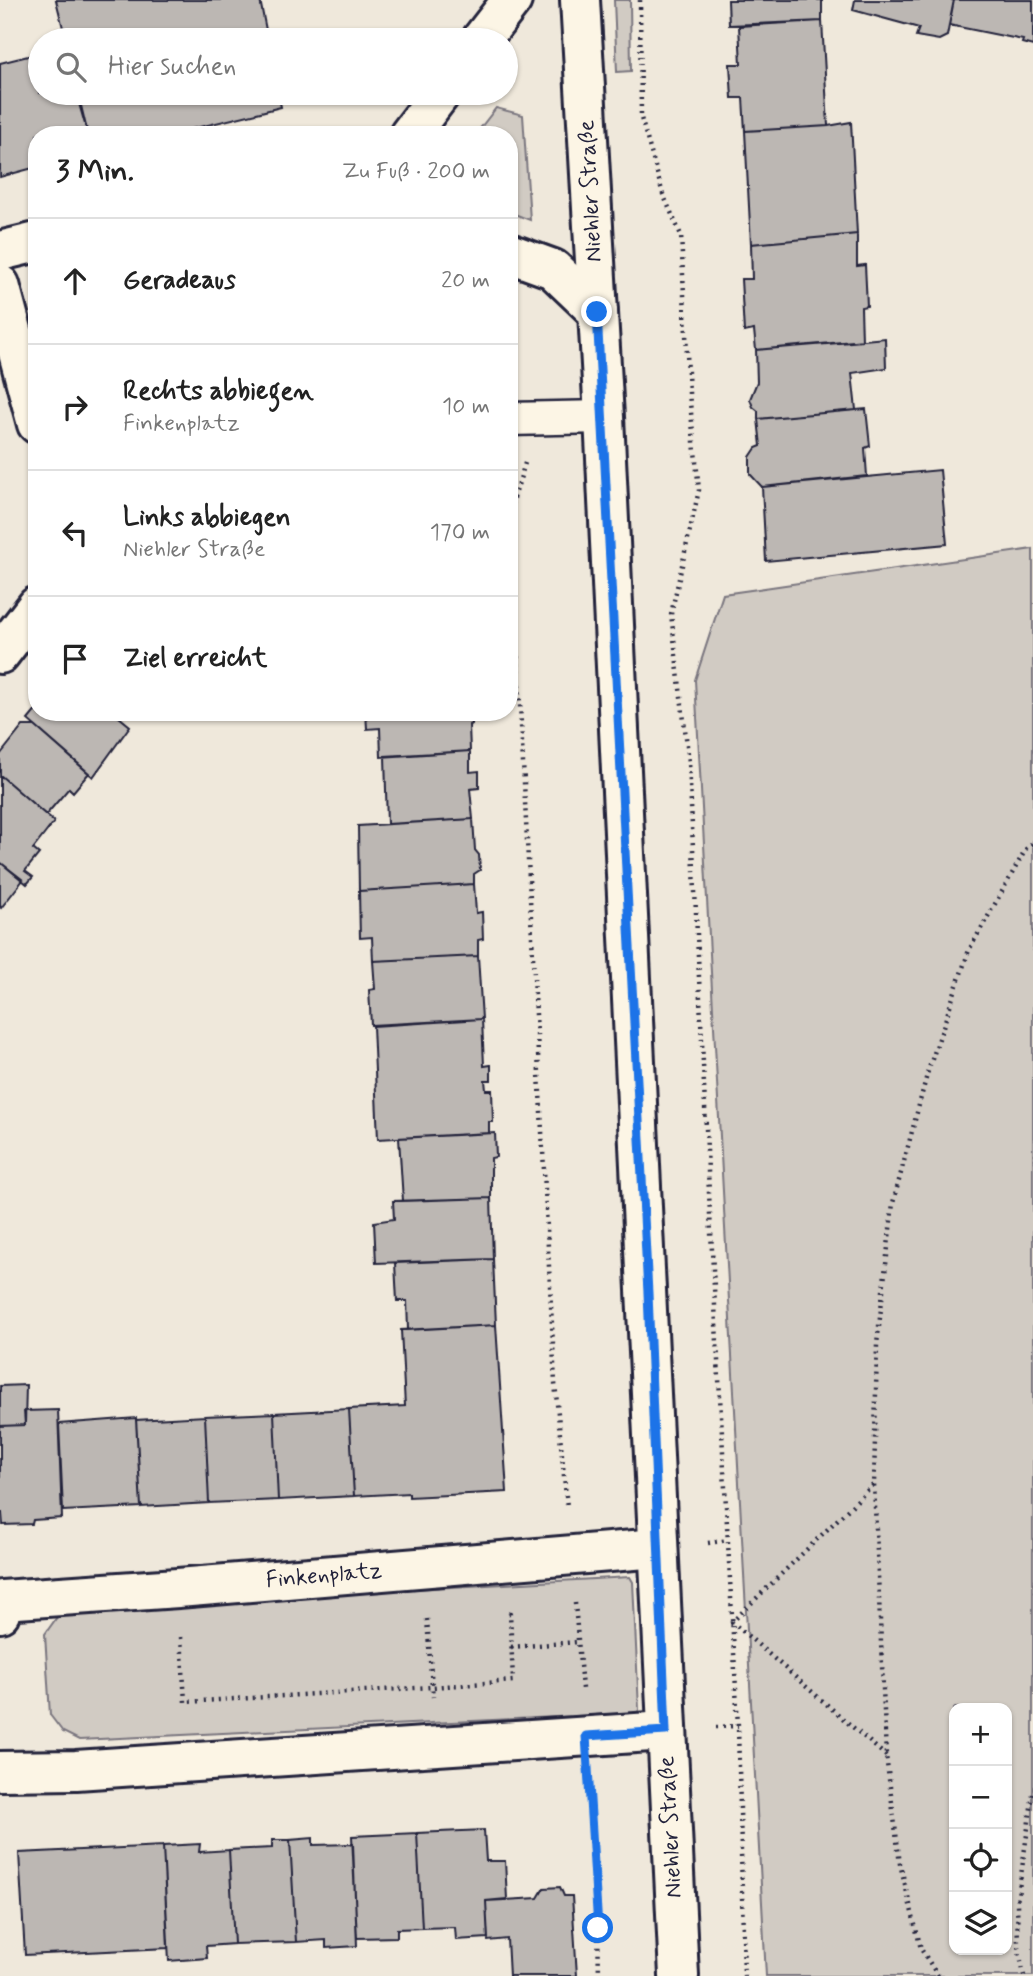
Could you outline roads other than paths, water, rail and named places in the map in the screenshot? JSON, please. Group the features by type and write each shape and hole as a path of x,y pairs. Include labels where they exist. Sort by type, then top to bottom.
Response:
{"street":[{"path":"490,28 512,0"},
{"name":"Niehler Straße","path":"580,0 648,1293 679,1976"},
{"path":"415,126 432,105"},
{"path":"0,251 28,244"},
{"path":"518,256 553,270 597,312"},
{"path":"0,285 28,390"},
{"path":"0,654 28,618"},
{"name":"Finkenplatz","path":"0,1613 2,1600 658,1548"},
{"path":"0,1771 76,1770 666,1731"}],"lane":[{"path":"518,419 604,417"}]}
